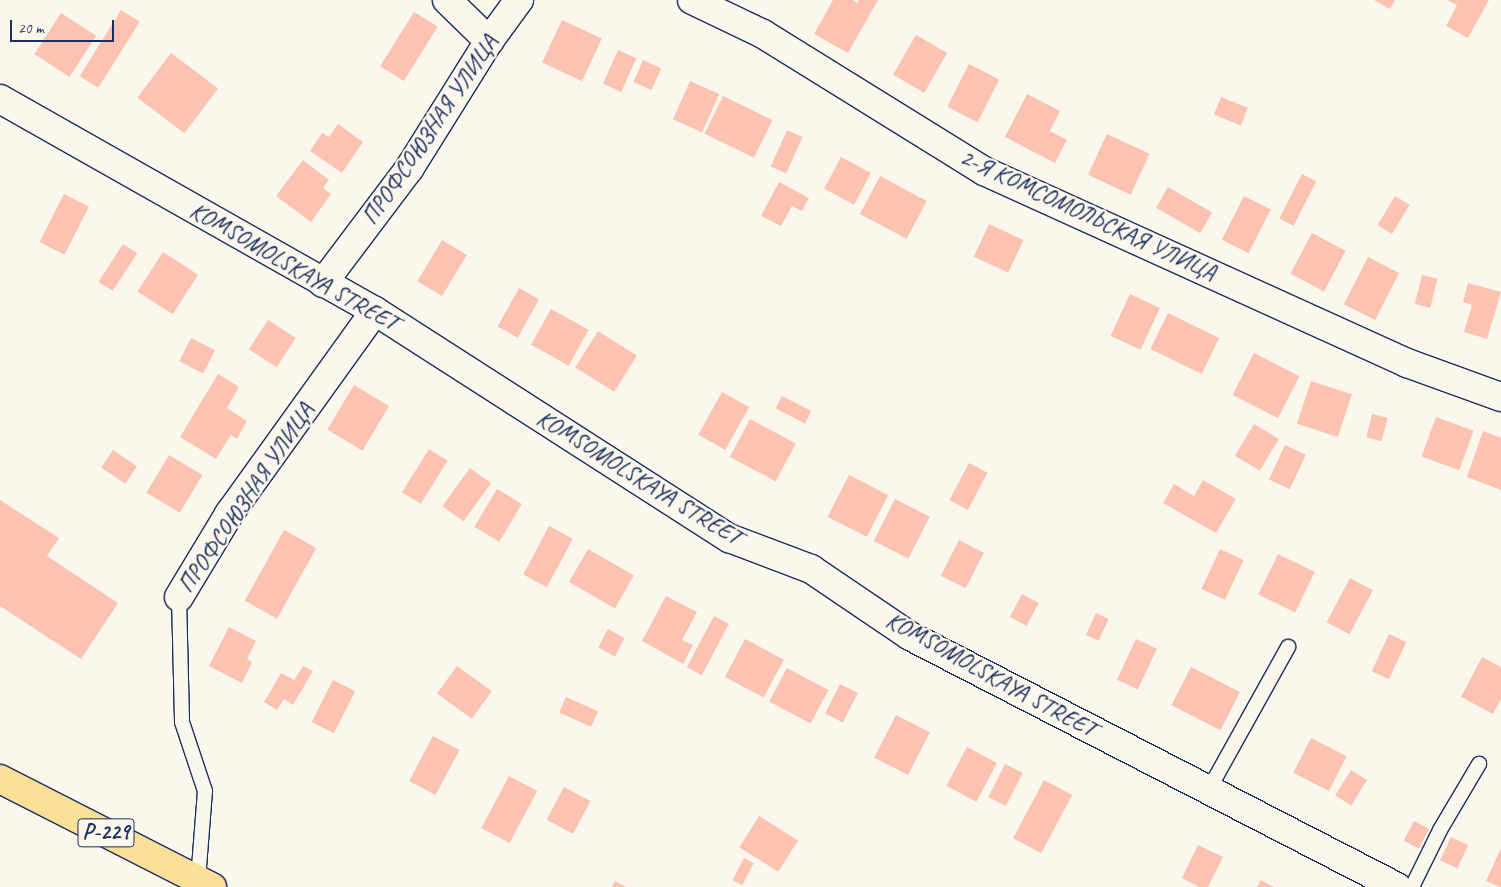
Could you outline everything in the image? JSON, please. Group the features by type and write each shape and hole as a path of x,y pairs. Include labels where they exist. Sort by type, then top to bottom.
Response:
{"main road":[{"name":"Р-229","path":"0,779 205,884"}],"street":[{"path":"447,0 489,42"},
{"name":"ПРОФСОЮЗНАЯ УЛИЦА","path":"323,283 409,169 489,42 520,0"},
{"name":"2-Я КОМСОМОЛЬСКАЯ УЛИЦА","path":"692,0 763,34 984,171 1406,363 1501,397"},
{"name":"KOMSOMOLSKAYA STREET","path":"0,99 375,311 730,538 811,569 910,636 1397,887"},
{"name":"ПРОФСОЮЗНАЯ УЛИЦА","path":"179,597 229,514 375,311"}],"lane":[{"name":"ПРОФСОЮЗНАЯ УЛИЦА","path":"179,597 182,722 206,792 205,884"},
{"path":"1208,791 1288,647"},
{"path":"1412,887 1440,830 1479,764"}],"building":[{"path":"833,0 853,0 857,3 859,0 878,0 848,53 814,34"},
{"path":"1374,0 1395,0 1390,9"},
{"path":"1447,0 1489,0 1468,38 1446,26 1457,5"},
{"path":"121,10 140,22 98,88 80,76"},
{"path":"414,12 438,27 404,81 380,66"},
{"path":"61,13 96,36 70,77 34,54"},
{"path":"562,20 602,39 582,81 542,63"},
{"path":"916,35 947,53 924,93 893,75"},
{"path":"618,50 636,58 621,92 603,84"},
{"path":"171,53 218,89 184,133 137,98"},
{"path":"643,60 661,68 652,90 633,82"},
{"path":"969,64 999,79 978,122 947,107"},
{"path":"690,81 719,94 702,132 673,119"},
{"path":"1027,94 1060,111 1050,131 1067,140 1055,163 1005,137"},
{"path":"723,96 772,120 754,158 705,134"},
{"path":"1221,97 1248,108 1241,125 1214,115"},
{"path":"338,124 363,142 342,173 310,151 322,133 329,137"},
{"path":"787,130 803,137 786,173 771,167"},
{"path":"1107,134 1150,154 1131,195 1088,175"},
{"path":"841,157 871,173 854,205 824,189"},
{"path":"303,160 329,180 323,188 331,194 311,222 276,196"},
{"path":"1302,174 1316,181 1294,226 1279,219"},
{"path":"880,176 927,201 907,239 860,214"},
{"path":"779,182 809,198 802,211 792,206 781,226 761,216"},
{"path":"1168,187 1212,212 1200,233 1156,208"},
{"path":"64,194 89,207 64,255 39,242"},
{"path":"1244,196 1271,210 1248,253 1222,240"},
{"path":"1395,196 1410,205 1392,234 1377,225"},
{"path":"989,224 1023,240 1008,273 974,257"},
{"path":"1312,233 1346,251 1324,291 1290,274"},
{"path":"442,240 467,255 442,296 417,281"},
{"path":"123,244 137,253 113,291 98,282"},
{"path":"163,252 198,275 173,314 137,291"},
{"path":"1368,257 1399,273 1375,320 1344,304"},
{"path":"1422,275 1438,279 1430,308 1415,304"},
{"path":"1468,283 1501,292 1487,339 1464,332 1472,305 1463,302"},
{"path":"519,288 539,299 518,338 498,326"},
{"path":"1130,294 1160,308 1140,350 1111,336"},
{"path":"551,309 589,330 569,366 531,345"},
{"path":"1168,313 1219,338 1202,374 1150,349"},
{"path":"268,320 296,338 277,367 249,349"},
{"path":"598,331 637,355 614,392 575,367"},
{"path":"191,338 215,350 203,373 179,361"},
{"path":"1254,353 1299,376 1278,418 1233,395"},
{"path":"218,374 239,387 227,408 247,421 237,439 231,435 216,459 180,437"},
{"path":"1311,381 1352,394 1338,437 1297,424"},
{"path":"354,385 389,406 362,451 327,430"},
{"path":"722,392 749,407 725,450 698,435"},
{"path":"782,396 811,411 805,423 776,408"},
{"path":"1372,414 1388,418 1382,441 1366,437"},
{"path":"1436,417 1474,431 1459,470 1422,456"},
{"path":"750,419 796,443 776,481 730,457"},
{"path":"1254,424 1279,439 1260,471 1235,456"},
{"path":"1483,431 1501,438 1501,490 1467,477"},
{"path":"1285,445 1306,455 1290,489 1269,479"},
{"path":"429,449 448,461 421,504 402,492"},
{"path":"113,450 137,466 125,484 101,467"},
{"path":"169,455 202,475 180,513 146,493"},
{"path":"969,463 988,473 968,510 949,500"},
{"path":"470,468 491,483 463,521 442,506"},
{"path":"849,475 888,495 867,537 828,517"},
{"path":"1203,480 1236,499 1216,533 1163,503 1174,484 1194,496"},
{"path":"497,489 522,504 499,542 474,527"},
{"path":"895,499 930,517 908,559 874,541"},
{"path":"0,500 59,538 47,556 118,603 81,659 0,606"},
{"path":"549,526 573,539 547,587 523,575"},
{"path":"284,530 316,548 277,619 245,601"},
{"path":"959,540 984,553 966,588 941,576"},
{"path":"588,549 634,576 615,608 569,582"},
{"path":"1220,549 1244,560 1225,600 1201,589"},
{"path":"1278,554 1315,572 1295,612 1258,594"},
{"path":"1350,578 1373,590 1349,634 1327,622"},
{"path":"1022,594 1039,603 1027,626 1010,617"},
{"path":"666,596 697,612 682,640 693,645 683,664 642,641"},
{"path":"1096,613 1109,619 1099,641 1086,635"},
{"path":"714,616 729,624 702,675 687,667"},
{"path":"229,627 256,641 247,659 252,662 242,683 209,666"},
{"path":"608,629 625,638 615,656 598,648"},
{"path":"1389,634 1406,642 1389,679 1372,671"},
{"path":"745,639 784,660 764,698 725,677"},
{"path":"1136,639 1157,649 1138,690 1117,680"},
{"path":"1482,657 1501,667 1501,699 1493,714 1461,697"},
{"path":"303,666 313,671 293,705 284,699 277,710 264,702 281,673 294,680"},
{"path":"457,666 492,691 472,719 437,694"},
{"path":"1191,667 1240,692 1220,730 1171,705"},
{"path":"787,668 828,690 811,724 769,702"},
{"path":"333,680 355,691 334,733 312,722"},
{"path":"840,684 858,693 843,722 825,713"},
{"path":"566,697 598,711 591,727 559,713"},
{"path":"896,715 930,732 908,775 874,758"},
{"path":"433,736 459,750 436,795 409,781"},
{"path":"1311,738 1347,756 1329,791 1293,773"},
{"path":"967,747 997,763 976,802 946,786"},
{"path":"1005,764 1023,773 1006,806 988,797"},
{"path":"1351,770 1367,780 1351,806 1335,795"},
{"path":"509,776 537,791 510,843 481,828"},
{"path":"1044,780 1072,795 1041,853 1013,838"},
{"path":"564,787 590,801 573,834 547,820"},
{"path":"759,816 798,840 778,872 739,847"},
{"path":"1414,821 1429,829 1419,848 1404,840"},
{"path":"1451,837 1468,845 1457,869 1440,861"},
{"path":"1198,845 1223,857 1208,887 1199,887 1182,878"},
{"path":"1501,848 1501,887 1500,887 1486,881"},
{"path":"744,858 754,863 742,885 733,880"},
{"path":"1261,880 1274,887 1257,887"},
{"path":"615,881 626,887 612,887"}]}
